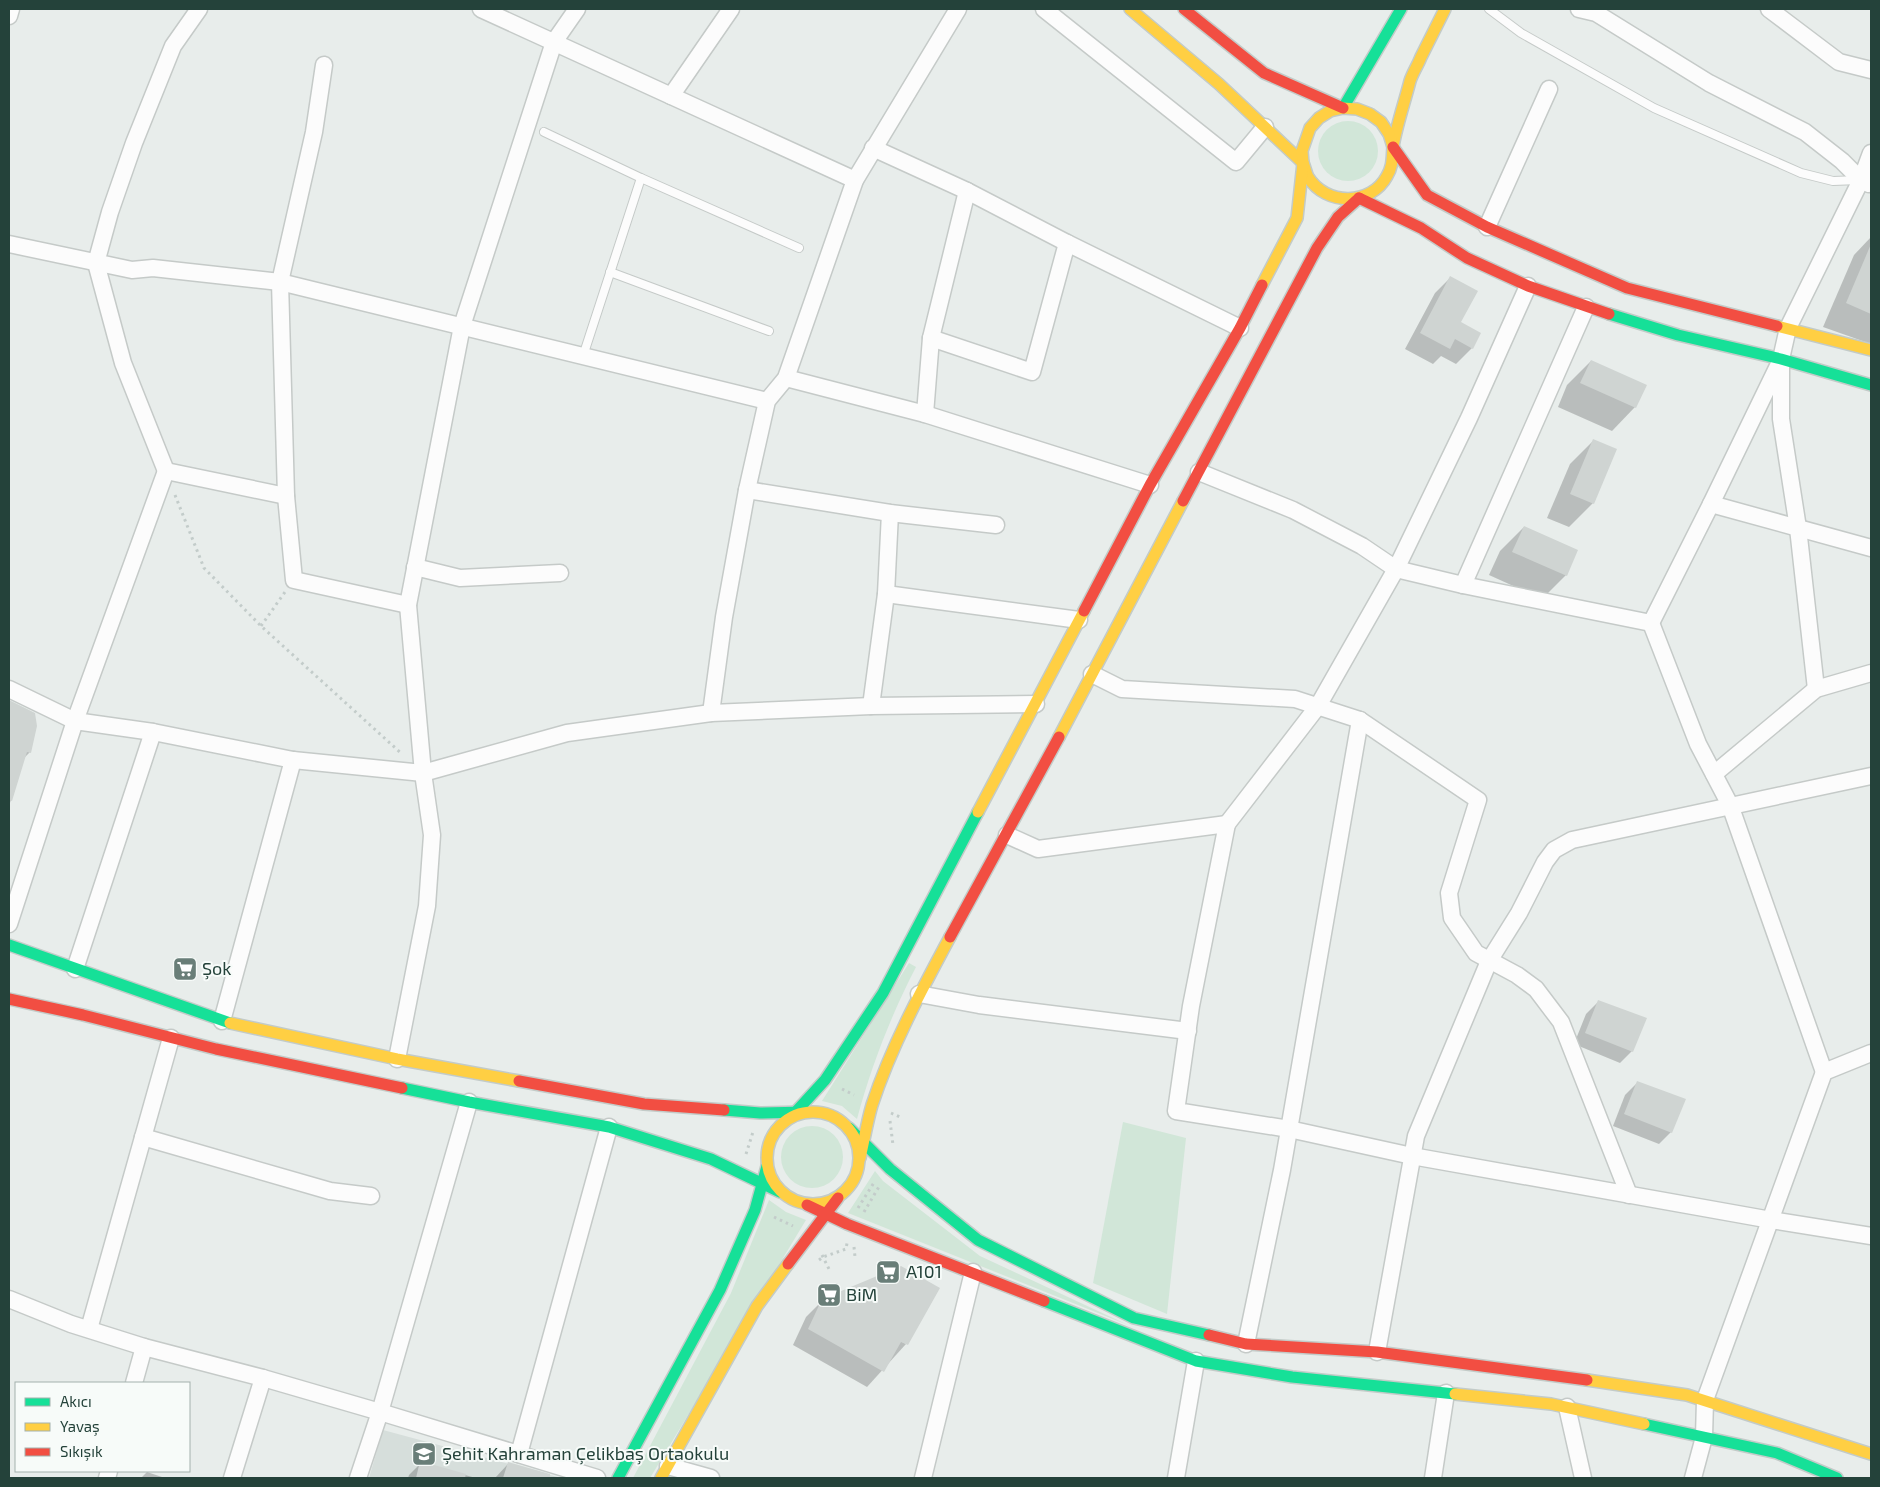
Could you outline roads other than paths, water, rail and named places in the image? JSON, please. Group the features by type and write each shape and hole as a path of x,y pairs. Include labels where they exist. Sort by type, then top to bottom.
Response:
{"main road":[{"path":"1130,9 1219,84 1303,163 1308,177 1318,188 1330,196 1344,199 1359,198 1371,193 1381,186 1388,176 1393,162 1394,147 1411,78 1446,9"},
{"path":"1184,9 1264,73 1343,108"},
{"path":"1343,108 1401,9"},
{"path":"618,1478 720,1290 755,1210 767,1166 767,1151 771,1137 780,1125 798,1114 825,1080 883,992 1150,485 1240,328 1297,218 1304,139 1318,118 1330,111 1343,108 1357,109 1370,114 1381,122 1389,134 1394,147 1428,195 1487,227 1627,288 1871,350"},
{"path":"1359,198 1422,228 1467,258 1528,286 1586,307 1678,335 1781,359 1871,385"},
{"path":"664,1472 757,1306 838,1198 850,1188 858,1174 872,1106 893,1052 919,994 1006,835 1318,248 1338,217 1359,198"},
{"path":"9,945 222,1021 397,1059 644,1104 760,1113 798,1114 822,1112 836,1118 849,1128 890,1169 978,1240 1134,1318 1246,1344 1377,1352 1557,1375 1688,1395 1871,1454"},
{"path":"9,999 84,1015 216,1050 469,1102 609,1127 697,1154 780,1192 793,1201 1196,1361 1292,1377 1551,1404 1778,1453 1837,1478"},
{"path":"849,1128 857,1142 860,1158"},
{"path":"767,1166 771,1180 780,1192"},
{"path":"807,1205 823,1204 838,1198"}],"street":[{"path":"9,16 12,9"},
{"path":"9,924 75,720 166,471 123,363 96,263 113,204 134,143 173,46 199,9"},
{"path":"481,9 854,180"},
{"path":"397,1059 428,906 432,835 423,773 408,604 462,326 554,42 577,9"},
{"path":"671,96 731,9"},
{"path":"711,713 724,617 767,401 786,378 854,180 958,9"},
{"path":"1044,9 1236,162 1265,127"},
{"path":"1579,9 1596,13 1709,83 1805,132 1866,183"},
{"path":"1769,9 1839,62 1871,70"},
{"path":"324,65 314,132 280,282 286,496 294,580 408,604"},
{"path":"1487,227 1549,89"},
{"path":"872,148 967,191 1067,243 1240,328"},
{"path":"1816,689 1798,528 1781,419 1781,359 1788,328 1866,183 1871,153"},
{"path":"925,414 931,338 967,191"},
{"path":"931,338 1032,372 1067,243"},
{"path":"9,244 132,270 153,268 280,282 767,401"},
{"path":"1528,286 1469,418 1396,569 1318,706 1227,824 1188,1031 1176,1110 1289,1129 1412,1156 1871,1236"},
{"path":"1463,585 1586,307"},
{"path":"1693,1478 1704,1437 1705,1400 1824,1072 1730,806 1698,744 1651,623 1781,359"},
{"path":"786,378 925,414 1150,485"},
{"path":"166,471 286,496"},
{"path":"1199,472 1293,510 1362,546 1396,569 1463,585 1651,623"},
{"path":"748,490 890,513 996,525"},
{"path":"1711,504 1871,548"},
{"path":"871,706 886,594 890,513"},
{"path":"415,567 460,578 560,573"},
{"path":"886,594 1079,620"},
{"path":"1714,774 1816,689 1871,673"},
{"path":"1092,674 1122,689 1295,700 1318,706 1360,720 1478,800 1450,893 1452,918 1476,953 1536,988 1561,1022 1629,1195"},
{"path":"9,689 75,720 153,732 293,760 423,773 567,733 711,713 871,706 1036,704"},
{"path":"1246,1344 1289,1129 1360,720"},
{"path":"76,969 153,732"},
{"path":"222,1021 293,760"},
{"path":"1377,1352 1416,1136 1489,961 1519,913 1545,862 1554,850 1572,840 1871,776"},
{"path":"1006,835 1038,849 1227,824"},
{"path":"919,994 979,1005 1188,1031"},
{"path":"89,1330 171,1038"},
{"path":"1824,1072 1871,1053"},
{"path":"358,1478 380,1412 469,1102"},
{"path":"519,1454 609,1127"},
{"path":"143,1137 330,1191 370,1196"},
{"path":"923,1478 973,1272"},
{"path":"9,1300 89,1330 144,1347 263,1378 597,1478"},
{"path":"134,1382 144,1347"},
{"path":"1176,1478 1196,1361"},
{"path":"232,1478 263,1378"},
{"path":"1433,1478 1446,1393"},
{"path":"1566,1407 1584,1478"},
{"path":"664,1472 711,1478"}],"lane":[{"path":"1489,9 1522,33 1654,108 1801,173 1833,181 1866,183"},
{"path":"544,132 641,178 799,248"},
{"path":"583,356 641,178"},
{"path":"610,272 769,331"}],"place":[{"name":"Şok","path":"185,969"},
{"name":"A101","path":"888,1272"},
{"name":"BiM","path":"829,1295"},
{"name":"Şehit Kahraman Çelikbaş Ortaokulu","path":"424,1454"}]}
